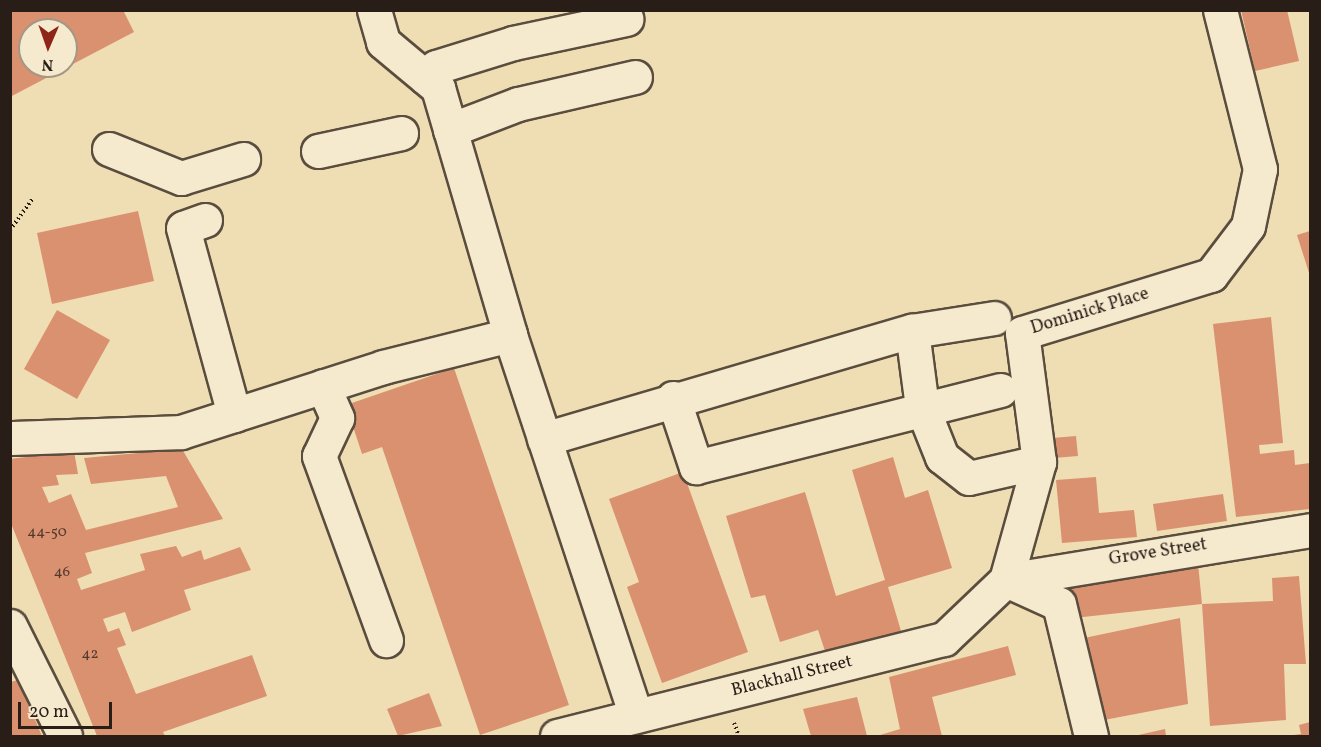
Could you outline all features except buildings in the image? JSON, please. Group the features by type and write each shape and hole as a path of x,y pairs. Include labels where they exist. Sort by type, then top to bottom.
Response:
{"street":[{"path":"374,10 383,42 438,88 510,335 636,716"},
{"name":"Dominick Place","path":"1006,580 1039,462 1022,333 1211,275 1248,226 1260,169 1220,10"},
{"path":"425,77 436,67 513,43 626,19"},
{"path":"450,130 518,104 635,77"},
{"path":"318,151 400,133"},
{"path":"109,149 181,178 243,159"},
{"path":"205,220 183,228 234,415"},
{"path":"544,439 673,398 912,330 994,318"},
{"path":"912,330 921,407 942,457 969,478 1039,462"},
{"path":"10,438 181,432 323,386 510,335"},
{"path":"323,386 337,418 319,456 386,640"},
{"path":"673,398 696,466 921,407 999,390"},
{"name":"Grove Street","path":"1006,580 1311,530"},
{"path":"1006,580 1059,604 1091,736"},
{"name":"Blackhall Street","path":"557,736 944,639 1006,580"},
{"path":"10,626 65,736"}],"path":[{"path":"10,230 33,198"}]}
